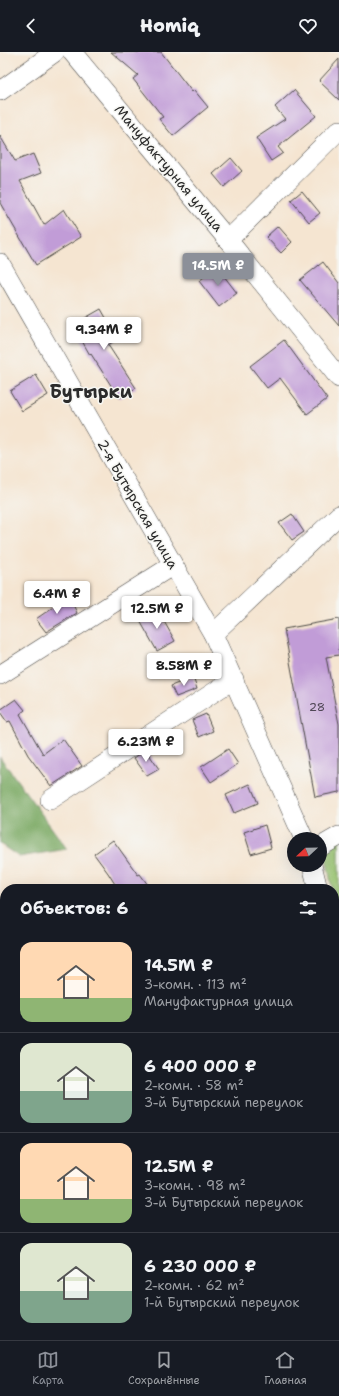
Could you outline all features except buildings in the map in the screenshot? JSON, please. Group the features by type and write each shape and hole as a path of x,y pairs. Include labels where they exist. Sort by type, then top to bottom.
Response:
{"street":[{"path":"0,91 55,52"},
{"name":"Мануфактурная улица","path":"72,52 228,240 339,378"},
{"path":"228,240 339,130"},
{"name":"2-я Бутырская улица","path":"0,263 5,284 214,634 301,832"},
{"path":"214,634 339,514"},
{"path":"0,675 173,565"},
{"path":"50,800 234,679"},
{"path":"327,843 339,836"},
{"path":"314,872 317,884"}],"green space":[{"path":"0,757 67,849 19,857 0,844"},
{"path":"339,836 339,884 331,884 327,862 327,844"}],"district":[{"name":"Бутырки","path":"91,392"}]}
